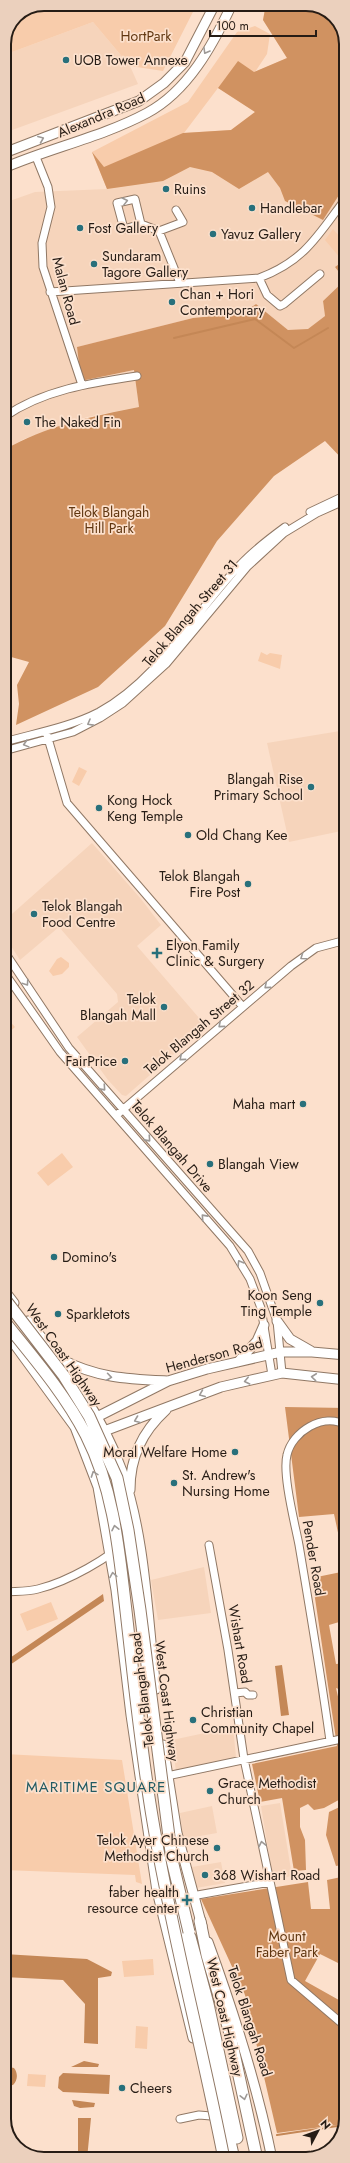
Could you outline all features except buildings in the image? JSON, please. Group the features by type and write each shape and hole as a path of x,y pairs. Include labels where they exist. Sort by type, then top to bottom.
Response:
{"highway":[{"name":"West Coast Highway","path":"11,1307 64,1376 89,1416 117,1478 128,1530 140,1610 172,1860 208,2004 240,2152"},
{"name":"West Coast Highway","path":"11,1330 73,1412 87,1437 105,1482 117,1538 152,1820 172,1922 212,2096 223,2152"},
{"path":"134,1734 204,2025 232,2152"},
{"path":"200,1921 207,1955 222,2004 255,2152"}],"main road":[{"name":"Alexandra Road","path":"11,150 139,101 164,83 185,62 211,11"},
{"name":"Alexandra Road","path":"11,165 36,157 147,113 172,94 194,73 228,11"},
{"path":"11,163 17,163"},
{"name":"Telok Blangah Road","path":"11,1300 60,1359 97,1417 105,1431 122,1471 130,1497 136,1529 167,1776 177,1833 192,1896 247,2052 258,2091 271,2152"},
{"path":"11,1324 15,1322 18,1315 17,1308"},
{"path":"277,1321 290,1339 312,1352"},
{"path":"238,1362 257,1342 264,1325"},
{"name":"Telok Blangah Road","path":"11,1338 75,1427 81,1438 98,1487 110,1554 157,1890 210,2112 217,2152"},
{"name":"Henderson Road","path":"75,1427 168,1381 281,1352 312,1352 339,1354"},
{"path":"60,1359 81,1370 105,1377 168,1381"},
{"path":"81,1438 169,1408 221,1387 277,1374 339,1379"},
{"path":"130,1497 131,1466 138,1446 153,1423 169,1408"}],"street":[{"name":"Malan Road","path":"36,157 48,187 51,207 42,243 43,267 82,385"},
{"path":"141,224 135,199 117,203 124,229 141,224 159,231 183,222 176,210"},
{"path":"50,292 259,278 280,270 297,258 313,243 339,208"},
{"path":"159,231 180,283"},
{"path":"259,278 267,296 280,306 320,274"},
{"path":"11,412 23,404 82,385 136,376"},
{"path":"327,506 339,499"},
{"path":"327,506 339,502"},
{"name":"Telok Blangah Street 31","path":"11,740 46,731 89,716 119,698 163,658 228,578 256,549 286,527 327,506"},
{"name":"Telok Blangah Street 31","path":"11,749 48,740 84,727 130,698 166,664 247,567 284,533 327,506"},
{"path":"46,731 67,803 243,1006"},
{"name":"Telok Blangah Street 32","path":"114,1117 290,966 316,948 339,942"},
{"name":"Telok Blangah Drive","path":"11,961 69,1048 122,1110 248,1251 260,1273 277,1321 281,1352 277,1374"},
{"name":"Telok Blangah Drive","path":"11,982 60,1052 114,1117 230,1246 250,1279 261,1308 269,1354 277,1374"},
{"name":"Pender Road","path":"330,1741 315,1633 288,1484 286,1456 294,1439 307,1428 331,1421 339,1423"},
{"path":"11,1591 44,1587 67,1578 110,1554 128,1540 136,1529"},
{"name":"Wishart Road","path":"209,1545 235,1696 244,1759 291,1980 339,2021"},
{"path":"235,1696 245,1692 251,1695"},
{"path":"167,1776 339,1739"},
{"path":"192,1896 270,1882"},
{"path":"180,2119 210,2112"}],"shaded area":[{"path":"93,22 130,66 138,84 11,130 11,52"},
{"path":"190,167 212,172 239,189 268,172 280,188 285,201 323,220 339,195 339,264 335,267 339,272 339,286 323,301 325,316 308,330 288,330 256,304 243,313 193,318 77,347 82,381 134,370 139,407 87,417 24,439 11,446 11,201 35,192 107,189 163,181"},
{"name":"Blangah Rise Primary School","path":"339,731 339,831 289,842 267,743"},
{"name":"Telok Blangah Mall","path":"92,843 141,899 161,925 137,946 206,1026 126,1096 122,1095 108,1080 77,1037 118,1002 117,994 59,927 20,960 11,946 11,915"},
{"path":"204,1567 211,1613 158,1620 151,1580"},
{"path":"103,1594 104,1601 11,1664 11,1657"},
{"path":"282,1665 289,1715 281,1716 275,1666"},
{"path":"233,1727 236,1757 176,1772 172,1740"},
{"path":"280,1803 292,1876 273,1879 261,1806"},
{"path":"212,1806 217,1833 183,1839 180,1813"},
{"name":"368 Wishart Road","path":"221,1862 225,1883 196,1888 192,1867"},
{"path":"11,1954 87,1959 112,1972 111,1976 98,1978 98,2044 84,2043 85,2004 63,1980 11,1977"},
{"path":"84,2061 99,2064 98,2067 71,2067"},
{"path":"11,2067 14,2068 17,2074 17,2079 13,2085 11,2085"},
{"path":"63,2073 110,2075 109,2094 63,2092 58,2088 59,2077"},
{"path":"72,2100 95,2103 94,2107 80,2108 74,2106"},
{"path":"78,2118 91,2118 88,2152 78,2152"}],"green space":[{"name":"HortPark","path":"44,11 193,11 163,71 130,66 93,22 11,52 13,31 21,21 31,13"},
{"path":"265,11 315,12 323,15 335,27 339,40 339,195 323,220 285,201 280,188 268,172 239,189 212,172 190,167 163,181 107,189 92,152 188,102 237,32 255,26 270,34 267,54 255,72 287,58 263,20","holes":["218,88 255,112 231,130 184,133"]},
{"path":"265,11 315,12 328,19 335,27 337,33 339,40 339,195 323,220 285,201 280,188 268,172 239,189 212,172 190,167 163,181 107,189 92,152 104,167 183,133 231,130 255,112 218,88 238,61 254,72 287,58 263,20"},
{"path":"333,229 339,236 339,257 325,240"},
{"name":"Telok Blangah Hill Park","path":"339,264 339,272 335,267"},
{"name":"Telok Blangah Hill Park","path":"339,286 339,456 325,441 274,476 217,541 165,626 98,687 16,725 19,704 17,685 29,662 11,657 11,446 36,434 53,428 87,418 139,407 134,370 81,381 77,347 193,318 243,313 256,304 288,330 308,329 325,316 323,301"},
{"path":"261,652 267,655 270,653 282,655 280,669 258,661"},
{"path":"79,767 87,771 79,786 72,782"},
{"path":"61,957 69,963 69,967 62,974 53,976 49,971 57,959"},
{"path":"11,1023 15,1027 11,1031"},
{"path":"62,1153 73,1167 48,1186 37,1173"},
{"path":"285,1407 339,1408 339,1537 334,1514 299,1517"},
{"path":"339,1572 339,1622 329,1625 336,1664 339,1664 339,1689 336,1688 339,1701 339,1800 324,1808 314,1810 308,1804 300,1808 300,1827 305,1840 306,1870 294,1871 282,1798 260,1802 252,1764 337,1746 312,1578"},
{"path":"51,1602 58,1619 27,1631 20,1614"},
{"path":"11,1754 122,1760 142,1884 136,1882 135,1875 11,1870"},
{"path":"339,1807 339,1865 336,1866 326,1835 329,1812"},
{"name":"Mount Faber Park","path":"339,1877 339,1964 320,1954 305,1981 339,2000 338,2125 277,2133 245,1995 201,1899 308,1882 311,1909 330,1909 327,1880"},
{"path":"153,1959 154,1975 124,1977 122,1961"},
{"path":"136,2026 148,2027 147,2049 135,2048"},
{"path":"28,2074 46,2075 45,2087 27,2086"}],"waterway":[{"path":"174,338 255,319 294,348 328,328"},
{"path":"277,2135 338,2126"}],"place":[{"name":"UOB Tower Annexe","path":"66,60"},
{"name":"Ruins","path":"166,189"},
{"name":"Handlebar","path":"252,208"},
{"name":"Fost Gallery","path":"80,228"},
{"name":"Yavuz Gallery","path":"213,234"},
{"name":"Sundaram Tagore Gallery","path":"94,264"},
{"name":"Chan + Hori Contemporary","path":"172,302"},
{"name":"The Naked Fin","path":"27,422"},
{"name":"Blangah Rise Primary School","path":"311,787"},
{"name":"Kong Hock Keng Temple","path":"99,808"},
{"name":"Old Chang Kee","path":"188,835"},
{"name":"Telok Blangah Fire Post","path":"248,884"},
{"name":"Telok Blangah Food Centre","path":"34,914"},
{"name":"Elyon Family Clinic & Surgery","path":"157,953"},
{"name":"Telok Blangah Mall","path":"164,1007"},
{"name":"FairPrice","path":"125,1061"},
{"name":"Maha mart","path":"303,1104"},
{"name":"Blangah View","path":"210,1164"},
{"name":"Domino's","path":"54,1257"},
{"name":"Koon Seng Ting Temple","path":"320,1303"},
{"name":"Sparkletots","path":"58,1314"},
{"name":"Moral Welfare Home","path":"235,1452"},
{"name":"St. Andrew's Nursing Home","path":"174,1483"},
{"name":"Christian Community Chapel","path":"193,1720"},
{"name":"Grace Methodist Church","path":"210,1791"},
{"name":"Telok Ayer Chinese Methodist Church","path":"217,1848"},
{"name":"368 Wishart Road","path":"205,1875"},
{"name":"faber health resource center","path":"187,1900"},
{"name":"Cheers","path":"122,2088"}],"district":[{"name":"MARITIME SQUARE","path":"96,1787"}]}
